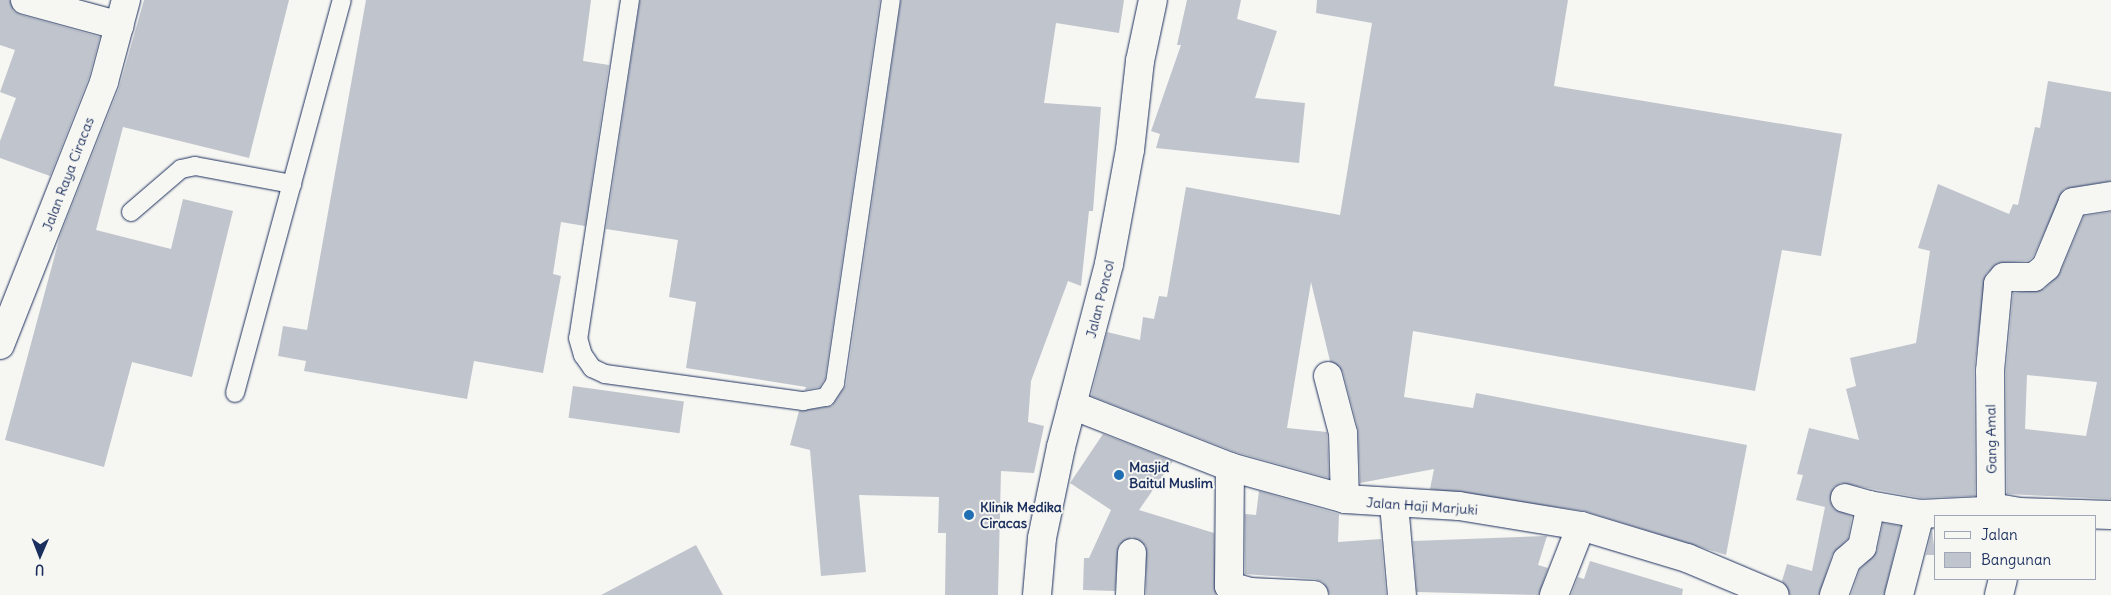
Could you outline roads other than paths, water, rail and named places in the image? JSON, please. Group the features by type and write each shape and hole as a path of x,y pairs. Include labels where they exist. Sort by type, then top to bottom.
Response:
{"street":[{"path":"25,0 120,26"},
{"name":"Jalan Raya Ciracas","path":"0,346 104,82 126,0"},
{"name":"Jalan Poncol","path":"1037,595 1042,538 1072,406 1109,264 1130,150 1140,61 1154,0"},
{"name":"Gang Amal","path":"1991,508 1990,371 2001,279 2034,277 2046,267 2073,202 2111,196"},
{"path":"1328,376 1343,433 1345,499"},
{"name":"Jalan Haji Marjuki","path":"1072,406 1230,467 1345,499 1394,504 1459,506 1580,526 1688,558 1775,595"},
{"path":"1230,467 1228,586 1250,592 1314,595"},
{"path":"1834,595 1847,560 1862,547 1857,502 1920,514 1984,511 1991,508 2019,514 2111,515"},
{"path":"1394,504 1402,595"},
{"path":"1899,595 1920,514"},
{"path":"1554,595 1580,526"},
{"path":"1130,595 1132,553"},
{"path":"1999,595 2003,580"}],"lane":[{"path":"235,393 342,0"},
{"path":"630,0 578,338 583,356 592,368 605,374 803,401 826,397 835,383 891,0"},
{"path":"131,212 181,168 195,166 292,184"}],"place":[{"name":"Masjid Baitul Muslim","path":"1119,475"},
{"name":"Klinik Medika Ciracas","path":"969,515"}]}
